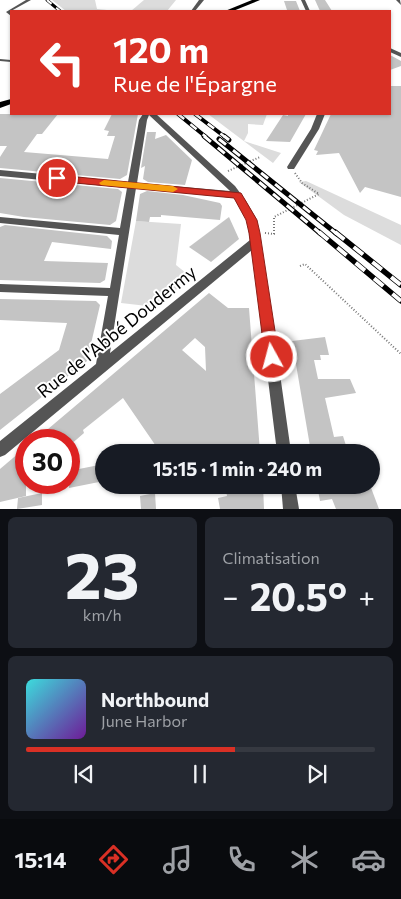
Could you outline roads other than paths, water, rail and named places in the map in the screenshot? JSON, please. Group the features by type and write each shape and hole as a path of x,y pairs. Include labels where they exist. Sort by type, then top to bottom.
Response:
{"main road":[{"path":"231,10 254,1"}],"street":[{"path":"12,10 29,0"},
{"path":"194,10 202,0"},
{"path":"398,0 401,4"},
{"path":"102,366 143,120 146,115"},
{"path":"153,115 238,195 252,220 283,444"},
{"path":"291,167 321,115"},
{"path":"0,173 238,195"},
{"path":"0,220 124,232"},
{"name":"Rue de l'Abbé Doudermy","path":"0,450 256,241"},
{"path":"0,288 114,292"},
{"path":"289,494 291,509"}],"railway":[{"path":"47,0 59,10"},
{"path":"179,115 206,137"},
{"path":"196,115 225,137"},
{"path":"204,136 321,234"},
{"path":"224,136 229,140"},
{"path":"219,139 337,234"},
{"path":"319,232 401,301"},
{"path":"335,232 401,285"}]}
